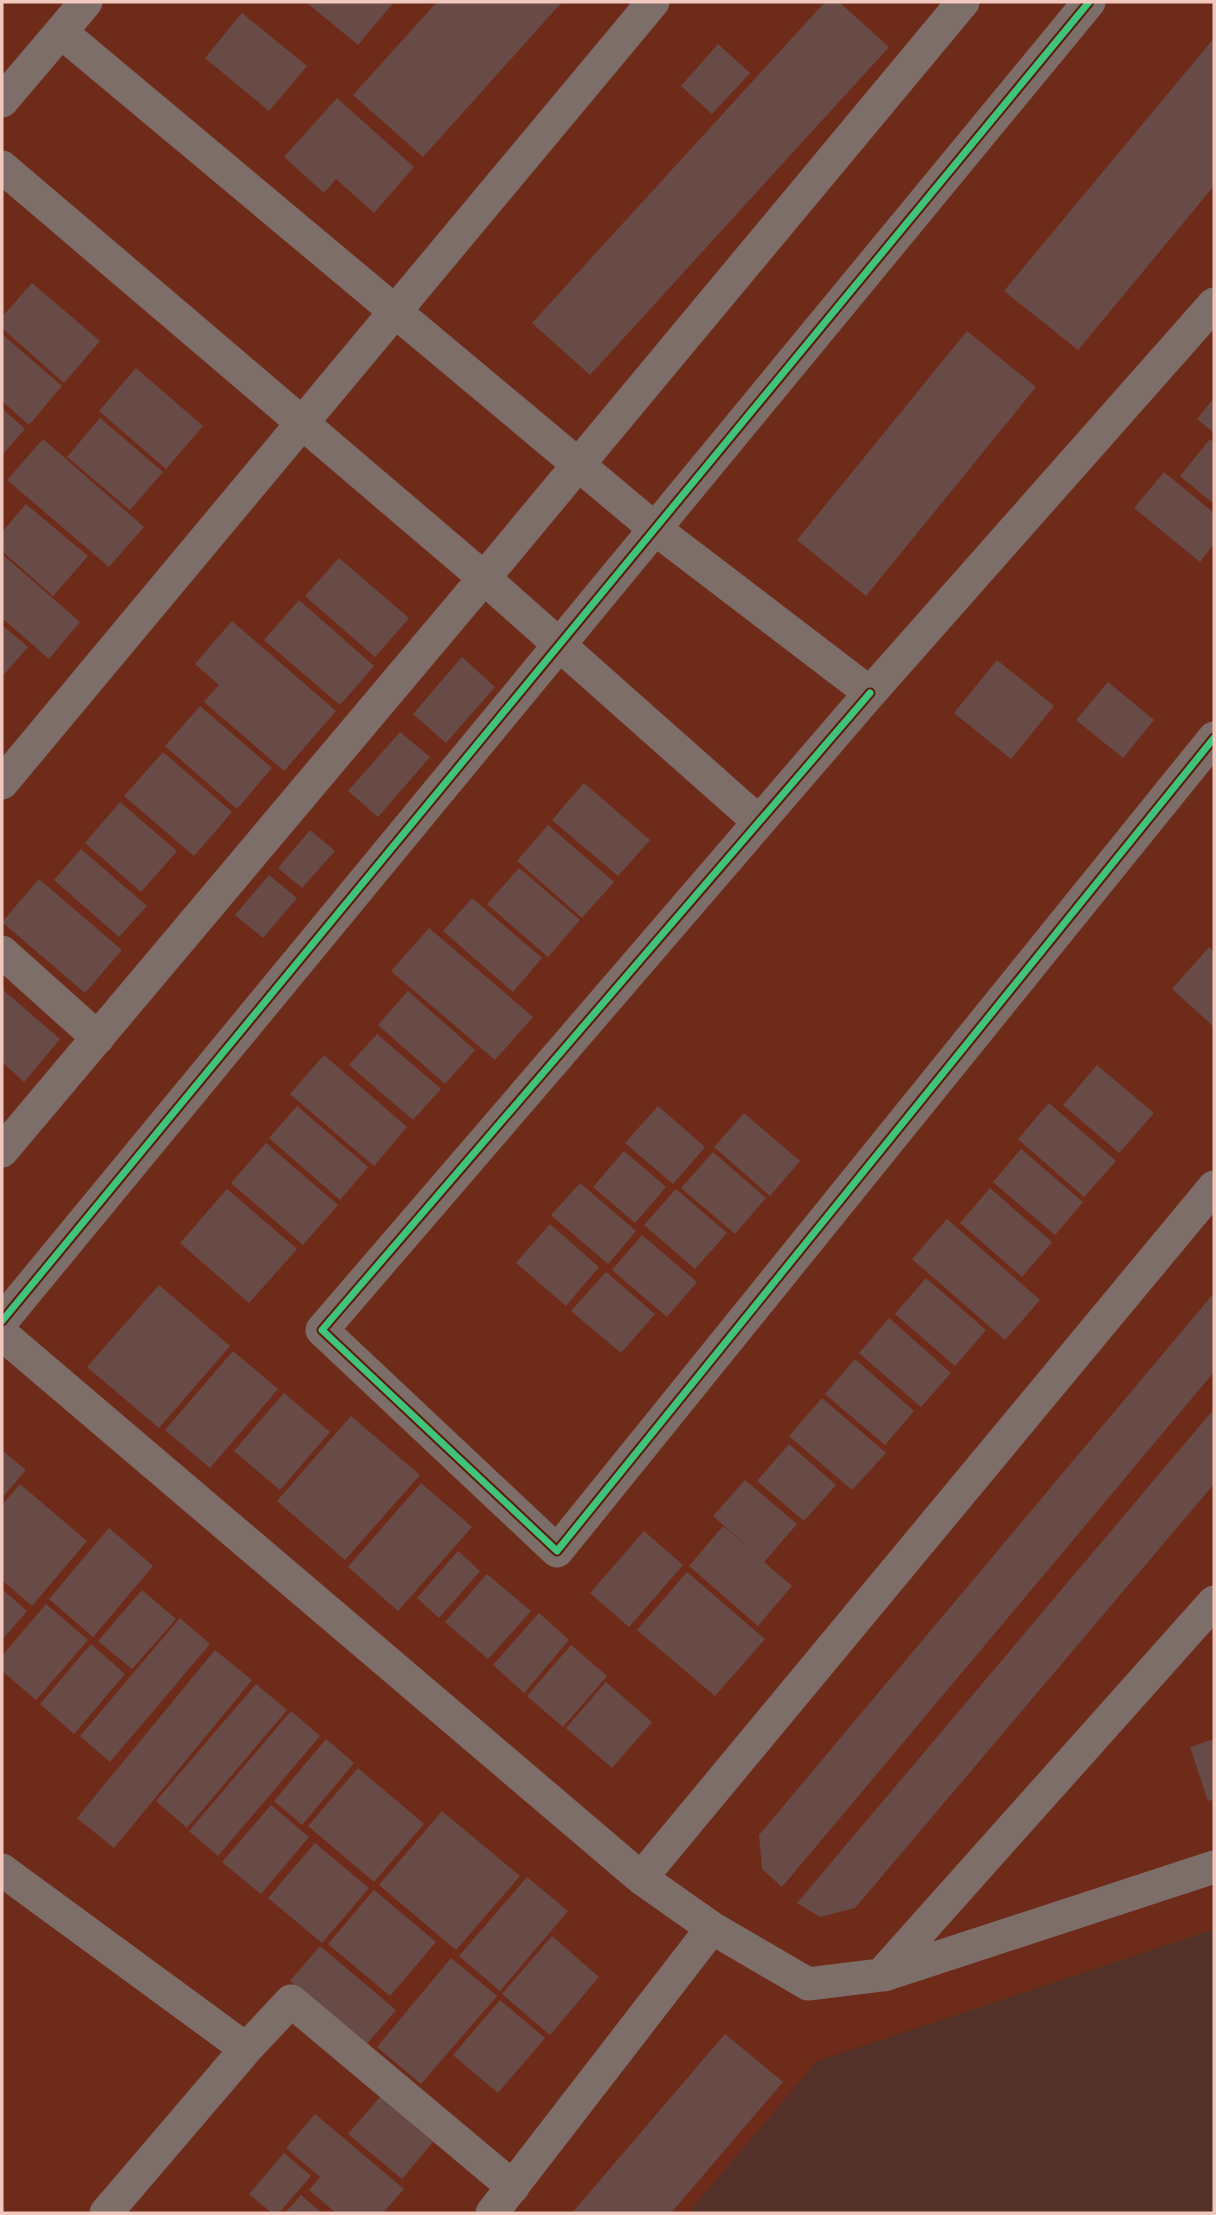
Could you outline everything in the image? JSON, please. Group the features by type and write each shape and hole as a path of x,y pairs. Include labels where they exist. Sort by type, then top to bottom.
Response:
{"street":[{"path":"2,101 86,2"},
{"path":"2,783 653,2"},
{"path":"2,1151 484,578 963,2"},
{"path":"2,1321 1089,2"},
{"path":"61,32 654,528 870,693"},
{"path":"2,167 484,578 759,822"},
{"path":"1214,304 870,693 322,1330 557,1551 1214,738"},
{"path":"2,952 98,1038"},
{"path":"641,1878 1214,1187"},
{"path":"2,1334 641,1878 712,1928 808,1984 881,1975 1214,1867"},
{"path":"881,1975 1214,1602"},
{"path":"2,1870 246,2049"},
{"path":"492,2213 712,1928"},
{"path":"106,2213 246,2049 291,2001 513,2187"}],"shaded area":[{"path":"2,2 1214,2 1214,1929 817,2061 688,2213 2,2213"}],"building":[{"path":"306,2 394,2 358,45"},
{"path":"437,2 562,2 423,157 353,95"},
{"path":"825,2 839,2 889,47 590,375 532,323"},
{"path":"242,13 307,66 269,111 205,58"},
{"path":"1214,38 1214,186 1078,350 1004,291"},
{"path":"718,44 750,73 712,114 681,86"},
{"path":"337,98 414,167 374,213 336,179 324,193 284,157"},
{"path":"32,283 100,341 64,383 2,328 2,317"},
{"path":"967,331 1036,387 866,596 797,540"},
{"path":"2,334 62,386 29,425 2,401"},
{"path":"136,368 203,426 166,469 99,411"},
{"path":"1214,398 1214,433 1197,419"},
{"path":"2,408 25,429 2,455"},
{"path":"100,418 163,472 130,510 67,457"},
{"path":"43,439 144,527 109,567 7,480"},
{"path":"1210,439 1214,443 1214,504 1180,476"},
{"path":"1164,472 1214,513 1214,544 1200,562 1134,508"},
{"path":"26,504 88,556 53,596 2,551 2,532"},
{"path":"2,554 80,622 49,659 2,618"},
{"path":"339,558 409,618 375,657 305,596"},
{"path":"299,600 374,666 340,705 264,640"},
{"path":"232,621 336,711 284,771 204,702 219,685 195,664"},
{"path":"2,625 28,647 2,677"},
{"path":"462,657 495,687 446,743 413,714"},
{"path":"997,660 1054,706 1011,759 954,713"},
{"path":"1108,682 1154,720 1123,758 1076,720"},
{"path":"200,706 272,768 237,809 165,746"},
{"path":"400,732 430,757 378,817 348,791"},
{"path":"163,752 232,812 194,856 124,796"},
{"path":"584,783 650,840 618,876 552,820"},
{"path":"120,802 177,851 141,892 85,843"},
{"path":"548,825 614,882 582,918 517,861"},
{"path":"310,830 335,851 302,888 278,868"},
{"path":"81,849 147,906 119,937 54,880"},
{"path":"519,868 580,920 548,957 487,904"},
{"path":"269,875 297,898 263,938 235,915"},
{"path":"39,879 122,950 85,993 2,922"},
{"path":"472,898 542,958 513,992 443,931"},
{"path":"429,928 533,1017 495,1060 391,971"},
{"path":"1209,947 1214,952 1214,1027 1172,989"},
{"path":"2,989 60,1039 24,1082 2,1062"},
{"path":"408,991 475,1050 445,1084 378,1025"},
{"path":"377,1034 441,1089 413,1120 349,1065"},
{"path":"324,1055 407,1127 374,1166 290,1094"},
{"path":"1097,1065 1154,1113 1119,1153 1063,1105"},
{"path":"1049,1103 1116,1161 1084,1197 1018,1139"},
{"path":"297,1106 368,1167 340,1200 269,1138"},
{"path":"658,1106 705,1147 673,1184 625,1143"},
{"path":"744,1113 800,1161 770,1196 714,1147"},
{"path":"266,1143 338,1205 303,1245 231,1183"},
{"path":"1021,1149 1083,1202 1055,1235 993,1182"},
{"path":"624,1151 666,1187 635,1223 593,1187"},
{"path":"713,1152 766,1198 735,1234 681,1188"},
{"path":"580,1183 636,1231 608,1264 551,1215"},
{"path":"990,1188 1052,1242 1022,1277 960,1223"},
{"path":"227,1189 297,1249 249,1303 180,1243"},
{"path":"676,1189 727,1233 695,1269 644,1225"},
{"path":"947,1219 1040,1300 1005,1340 912,1259"},
{"path":"550,1224 599,1267 566,1306 516,1263"},
{"path":"642,1235 697,1282 667,1317 612,1270"},
{"path":"606,1272 655,1314 621,1353 571,1311"},
{"path":"926,1278 986,1330 955,1366 895,1314"},
{"path":"159,1285 230,1346 159,1428 87,1367"},
{"path":"1214,1293 1214,1372 782,1887 762,1869 759,1835"},
{"path":"889,1318 951,1373 921,1407 859,1353"},
{"path":"233,1351 278,1389 210,1468 165,1430"},
{"path":"855,1359 914,1411 885,1445 825,1394"},
{"path":"284,1393 330,1432 280,1490 234,1451"},
{"path":"822,1398 886,1453 852,1490 789,1436"},
{"path":"1214,1409 1214,1484 855,1908 820,1917 797,1903"},
{"path":"351,1416 420,1475 345,1560 277,1501"},
{"path":"789,1444 836,1485 804,1521 757,1481"},
{"path":"2,1450 26,1470 2,1498"},
{"path":"745,1480 797,1524 764,1562 792,1586 758,1626 689,1566 723,1526 753,1551 713,1516"},
{"path":"421,1483 472,1527 398,1611 348,1567"},
{"path":"20,1484 87,1541 32,1606 2,1580 2,1505"},
{"path":"109,1528 153,1566 93,1637 49,1599"},
{"path":"644,1531 683,1565 629,1627 590,1593"},
{"path":"458,1551 480,1571 439,1618 417,1598"},
{"path":"687,1572 765,1639 715,1696 637,1630"},
{"path":"487,1574 531,1611 488,1659 445,1622"},
{"path":"2,1589 27,1611 2,1640"},
{"path":"142,1590 176,1619 132,1669 98,1641"},
{"path":"46,1604 88,1640 36,1700 2,1671 2,1656"},
{"path":"539,1613 569,1640 524,1693 493,1665"},
{"path":"180,1618 210,1644 110,1762 80,1736"},
{"path":"91,1644 125,1674 74,1734 40,1704"},
{"path":"571,1645 607,1676 563,1727 527,1696"},
{"path":"215,1650 252,1680 114,1848 77,1818"},
{"path":"606,1682 652,1722 612,1768 566,1728"},
{"path":"256,1684 287,1710 187,1828 156,1801"},
{"path":"291,1711 320,1736 218,1856 189,1831"},
{"path":"326,1739 354,1763 302,1825 274,1801"},
{"path":"1214,1739 1214,1799 1208,1801 1190,1747"},
{"path":"358,1768 424,1824 374,1882 308,1826"},
{"path":"271,1805 309,1837 261,1894 222,1862"},
{"path":"442,1811 520,1876 456,1950 379,1885"},
{"path":"315,1843 369,1888 322,1943 268,1898"},
{"path":"527,1877 568,1911 500,1991 459,1956"},
{"path":"374,1890 436,1942 390,1996 328,1944"},
{"path":"552,1936 599,1977 550,2035 502,1994"},
{"path":"320,1946 396,2010 366,2045 290,1981"},
{"path":"451,1958 497,1996 421,2084 377,2047"},
{"path":"500,2000 545,2038 498,2093 453,2055"},
{"path":"725,2034 783,2082 671,2213 572,2213"},
{"path":"380,2097 433,2142 402,2179 348,2134"},
{"path":"315,2114 404,2189 383,2213 336,2213 309,2190 320,2177 286,2148"},
{"path":"284,2153 311,2176 279,2213 272,2213 249,2194"},
{"path":"301,2195 322,2213 285,2213"}],"cycle path":[{"path":"2,1321 1089,2"},
{"path":"870,693 322,1330 557,1551 1214,738"}]}
